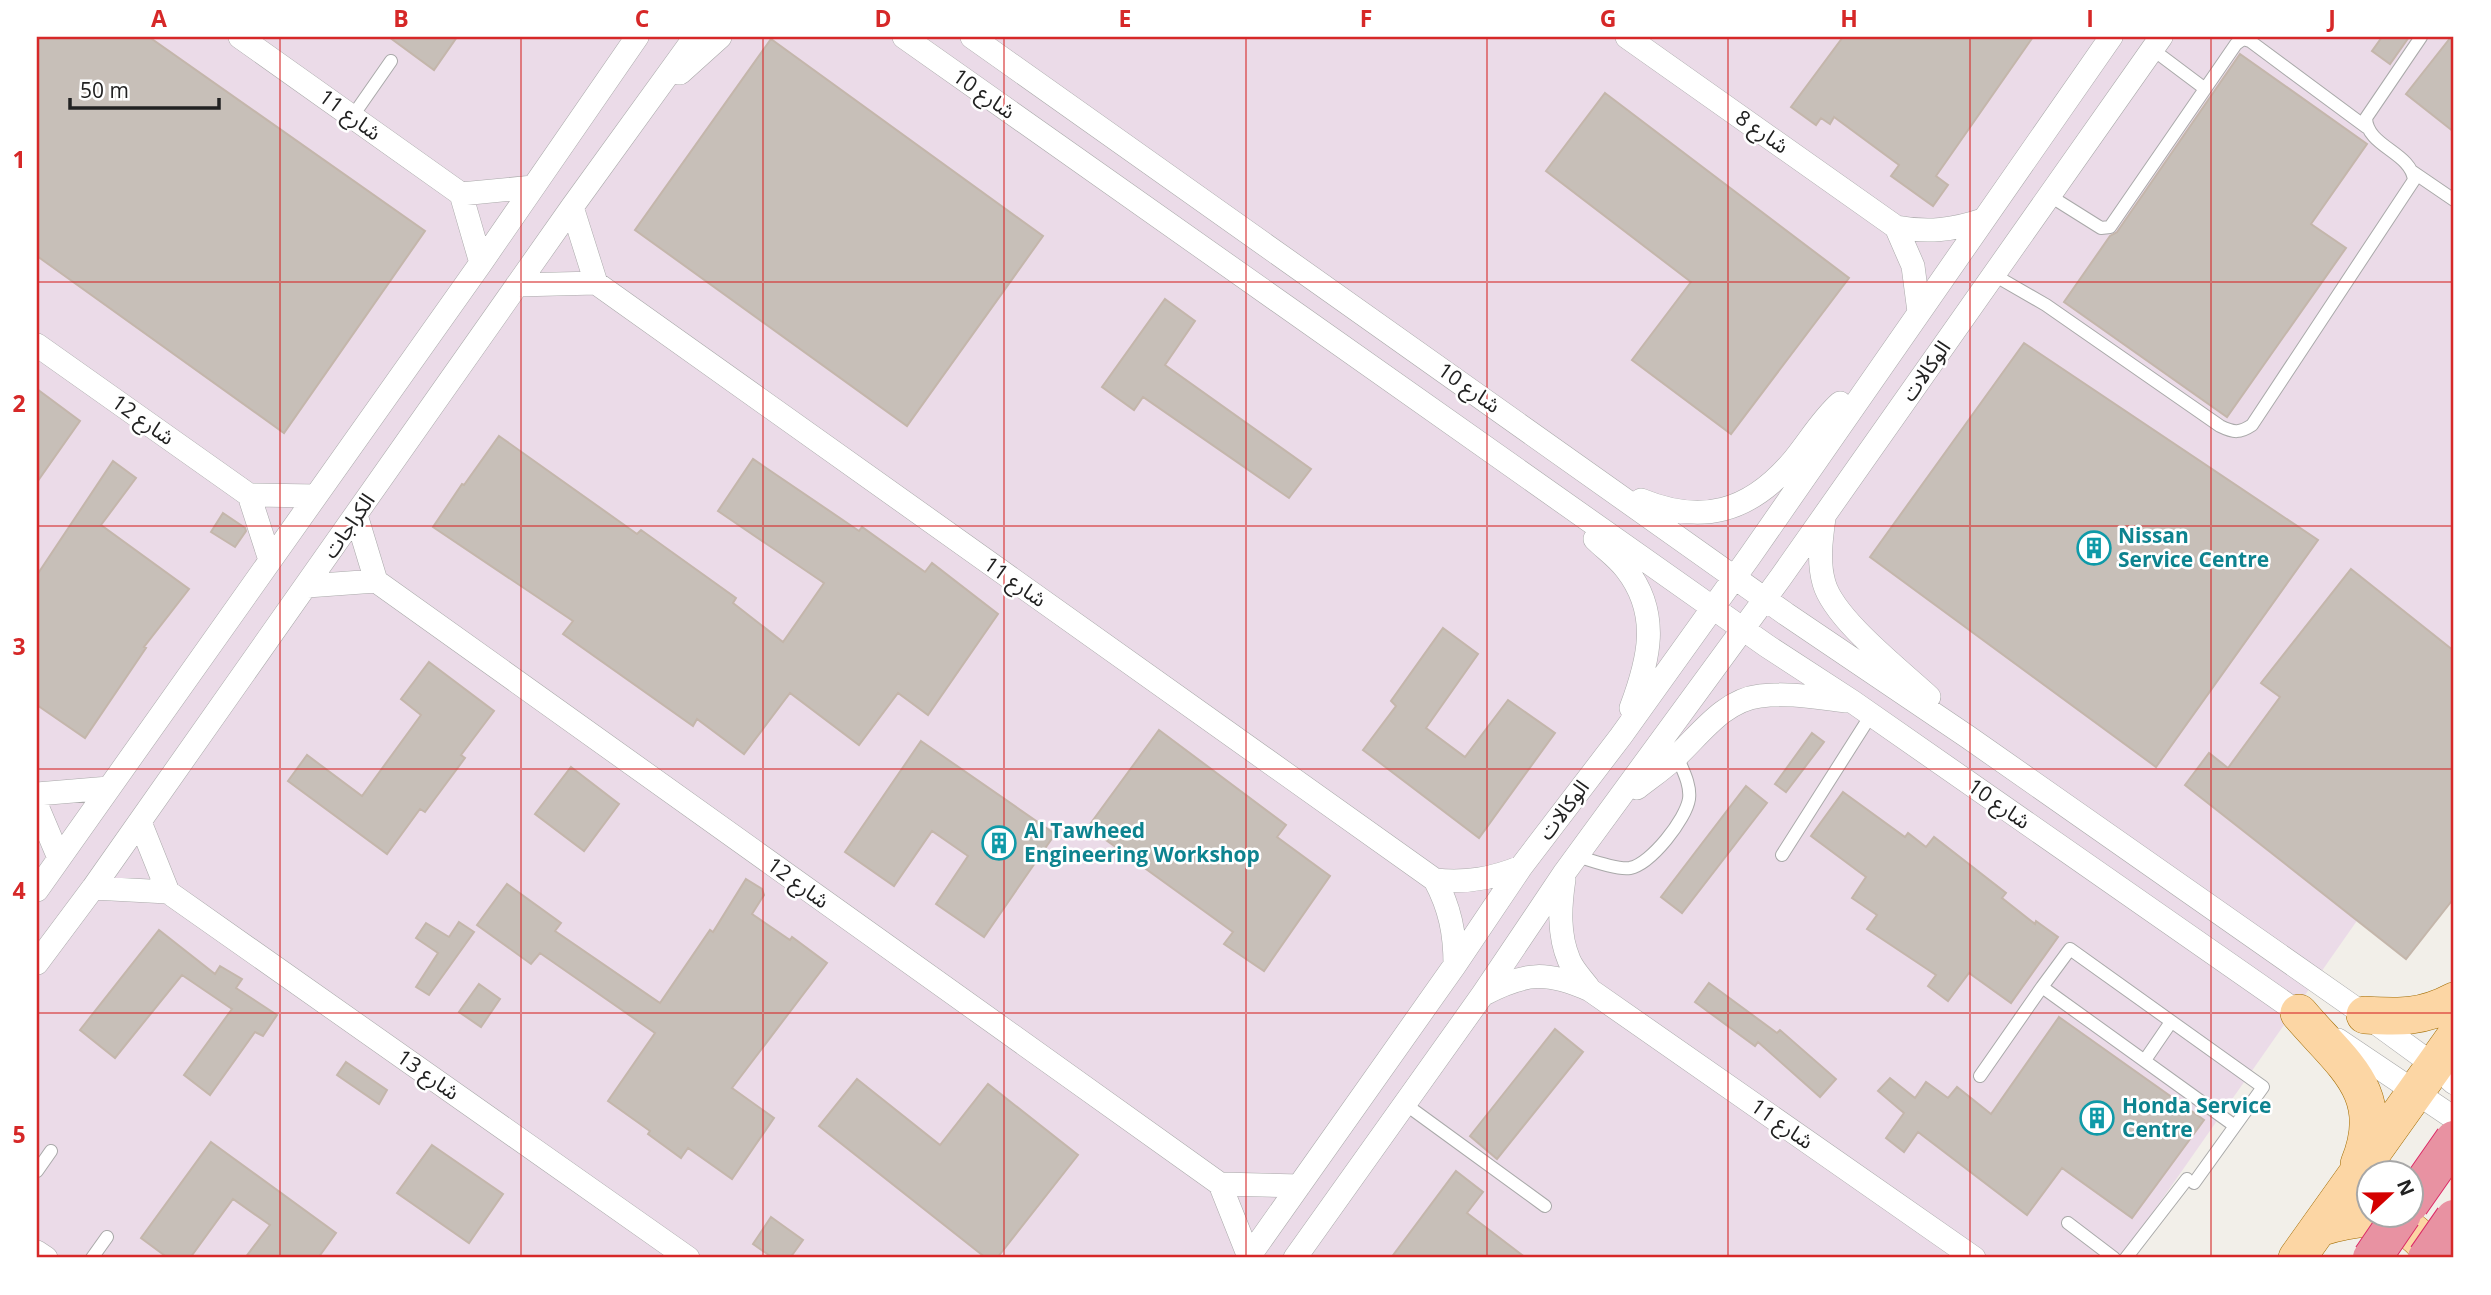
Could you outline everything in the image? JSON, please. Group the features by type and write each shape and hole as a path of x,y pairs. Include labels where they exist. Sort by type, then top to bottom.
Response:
{"highway":[{"path":"2424,1183 2454,1140"},
{"path":"2427,1258 2454,1219"},
{"path":"2372,1258 2392,1228"}],"main road":[{"path":"2365,1015 2412,1017 2438,1010 2454,1001"},
{"path":"2299,1013 2351,1072 2361,1087 2367,1104 2368,1135 2351,1185"},
{"path":"2297,1258 2440,1070"},
{"path":"2319,1228 2359,1217 2384,1219 2408,1228 2427,1245 2435,1258"}],"street":[{"name":"شارع 11","path":"240,37 461,194"},
{"path":"37,890 481,263 637,37"},
{"name":"الكراجات","path":"37,963 140,822 572,207 695,37"},
{"name":"الكراجات","path":"660,87 687,68 720,37"},
{"name":"شارع 10","path":"904,37 1545,491 2299,1013 2440,1070"},
{"name":"شارع 10","path":"972,37 1735,577 2365,1015 2440,1070 2454,1118"},
{"name":"شارع 8","path":"1627,37 1896,227 1937,231 1958,229 1983,220"},
{"name":"الوكالات","path":"1248,1257 1455,965 1521,867 1714,608 2111,37"},
{"name":"الوكالات","path":"1298,1257 1571,864 1825,514 2156,43"},
{"path":"481,263 461,194 533,187"},
{"path":"517,285 596,284 572,207"},
{"path":"1896,227 1913,266 1919,312"},
{"name":"شارع 11","path":"596,284 1435,880"},
{"name":"شارع 12","path":"37,345 249,495"},
{"name":"الوكالات","path":"1612,489 1673,511 1700,513 1732,508 1752,499 1791,463 1836,406 1883,363"},
{"name":"شارع 10","path":"1545,491 1626,568 1640,591 1647,614 1650,642 1645,670 1621,736"},
{"path":"270,560 249,495 316,496"},
{"name":"شارع 10","path":"1825,514 1821,562 1824,582 1831,600 1846,619 1941,707 1968,737"},
{"path":"307,586 376,581 356,515"},
{"name":"شارع 12","path":"376,581 1220,1184"},
{"name":"الوكالات","path":"1615,805 1677,756 1728,708 1757,696 1784,695 1862,709"},
{"path":"37,794 109,788"},
{"path":"37,806 60,858"},
{"path":"93,888 168,892 140,822"},
{"name":"شارع 11","path":"1571,864 1560,906 1562,939 1570,962 1590,990"},
{"path":"1455,965 1452,919 1435,880 1479,881 1501,876 1521,867"},
{"name":"شارع 13","path":"168,892 688,1258"},
{"name":"شارع 11","path":"1483,994 1507,982 1535,976 1564,978 1590,990 1974,1258"},
{"path":"1248,1257 1220,1184 1299,1186"}],"lane":[{"path":"2366,127 2368,112 2421,37"},
{"path":"2050,196 2092,224 2108,228 2236,44 2246,40 2366,127 2413,172 2454,200"},
{"path":"2156,43 2204,88"},
{"path":"352,117 391,61"},
{"path":"1994,275 2046,305 2220,426 2232,432 2242,432 2252,425 2410,189 2414,180 2413,172"},
{"path":"1782,855 1862,709"},
{"path":"1571,864 1627,869 1640,865 1657,852 1685,809 1689,798 1689,787 1677,756"},
{"path":"1980,1076 2070,949 2263,1087 2235,1126 2126,1258"},
{"path":"2042,987 2235,1126"},
{"path":"2145,1060 2171,1021"},
{"path":"1405,1104 1545,1206"},
{"path":"37,1171 51,1151"},
{"path":"2067,1223 2114,1258"},
{"path":"92,1258 107,1237"}],"shaded area":[{"path":"37,37 2454,37 2454,782 2121,1258 37,1258"}],"building":[{"path":"37,37 149,37 425,231 284,433 37,256"},
{"path":"389,37 457,37 434,70"},
{"path":"1843,37 2033,37 1936,176 1948,185 1933,206 1891,176 1899,165 1834,117 1830,124 1821,118 1816,125 1791,107"},
{"path":"2382,37 2409,37 2390,64 2372,51"},
{"path":"2451,37 2454,37 2454,132 2406,94"},
{"path":"771,39 1043,236 907,426 635,230"},
{"path":"2240,54 2367,144 2311,224 2346,248 2227,417 2064,302 2110,236 2117,232"},
{"path":"1605,93 1849,278 1731,434 1632,360 1691,282 1546,171"},
{"path":"1165,299 1195,321 1165,365 1311,469 1289,498 1143,397 1134,410 1102,387"},
{"name":"Nissan Service Centre","path":"2024,343 2318,540 2156,767 1870,557"},
{"path":"37,389 80,421 37,482"},
{"path":"499,436 637,534 641,530 736,598 733,603 783,642 824,583 718,511 753,459 859,531 862,527 925,572 932,563 998,614 928,715 898,693 859,745 790,693 744,754 697,719 693,726 563,634 573,621 433,527"},
{"path":"113,461 136,478 101,525 189,589 144,647 146,648 85,738 37,705 37,575"},
{"path":"223,513 245,528 246,531 235,547 211,532"},
{"path":"2351,569 2454,651 2454,898 2406,959 2185,785 2209,753 2228,768 2280,697 2261,683"},
{"path":"1443,628 1478,654 1426,728 1465,757 1508,700 1555,733 1479,838 1363,750 1396,706 1391,701"},
{"path":"429,662 494,711 461,755 465,758 425,812 420,809 387,854 288,781 307,755 362,796 421,715 401,699"},
{"path":"1159,730 1286,825 1277,837 1330,876 1264,971 1224,944 1233,932 1088,827"},
{"path":"1812,733 1824,742 1786,792 1775,784"},
{"name":"Al Tawheed Engineering Workshop","path":"921,741 1055,834 984,937 936,904 968,856 932,831 894,886 845,852"},
{"path":"571,767 619,804 584,851 535,814"},
{"path":"1746,786 1767,803 1682,913 1661,897"},
{"path":"1843,792 1905,837 1908,833 1926,847 1934,837 2006,893 2002,898 2035,924 2036,921 2058,937 2011,1003 1969,973 1948,1001 1928,986 1936,975 1867,929 1877,915 1852,898 1866,877 1811,836"},
{"path":"746,879 762,889 764,895 752,914 790,940 792,937 827,963 732,1088 774,1118 732,1179 688,1148 681,1158 648,1134 650,1131 608,1101 655,1033 540,953 531,964 477,925 507,884 561,923 555,931 660,1003 710,930 713,932"},
{"path":"459,922 474,932 429,995 416,987 438,953 416,938 426,923 449,937"},
{"path":"159,930 215,974 220,966 242,979 236,988 277,1015 263,1036 255,1032 210,1095 184,1075 232,1009 182,975 115,1058 80,1030"},
{"path":"1709,983 1777,1033 1780,1030 1836,1079 1820,1097 1758,1042 1755,1046 1695,1002"},
{"path":"479,984 500,999 481,1027 459,1012"},
{"name":"Honda Service Centre","path":"2059,1017 2204,1120 2132,1218 2062,1168 2027,1215 1918,1132 1904,1152 1886,1138 1904,1113 1878,1091 1890,1078 1915,1098 1926,1082 1948,1098 1957,1087 1991,1114"},
{"path":"1555,1029 1583,1052 1497,1159 1470,1136"},
{"path":"346,1062 387,1090 379,1104 337,1075"},
{"path":"857,1079 940,1145 988,1084 1078,1155 997,1258 986,1258 819,1126"},
{"path":"211,1142 336,1233 318,1258 245,1258 270,1225 233,1199 190,1258 168,1258 141,1238"},
{"path":"432,1145 503,1194 469,1243 397,1193"},
{"path":"1456,1171 1483,1192 1467,1213 1526,1258 1391,1258"},
{"path":"771,1217 803,1240 790,1258 773,1258 753,1244"}],"place":[{"name":"Nissan Service Centre","path":"2094,548"},
{"name":"Al Tawheed Engineering Workshop","path":"999,843"},
{"name":"Honda Service Centre","path":"2097,1118"}]}
